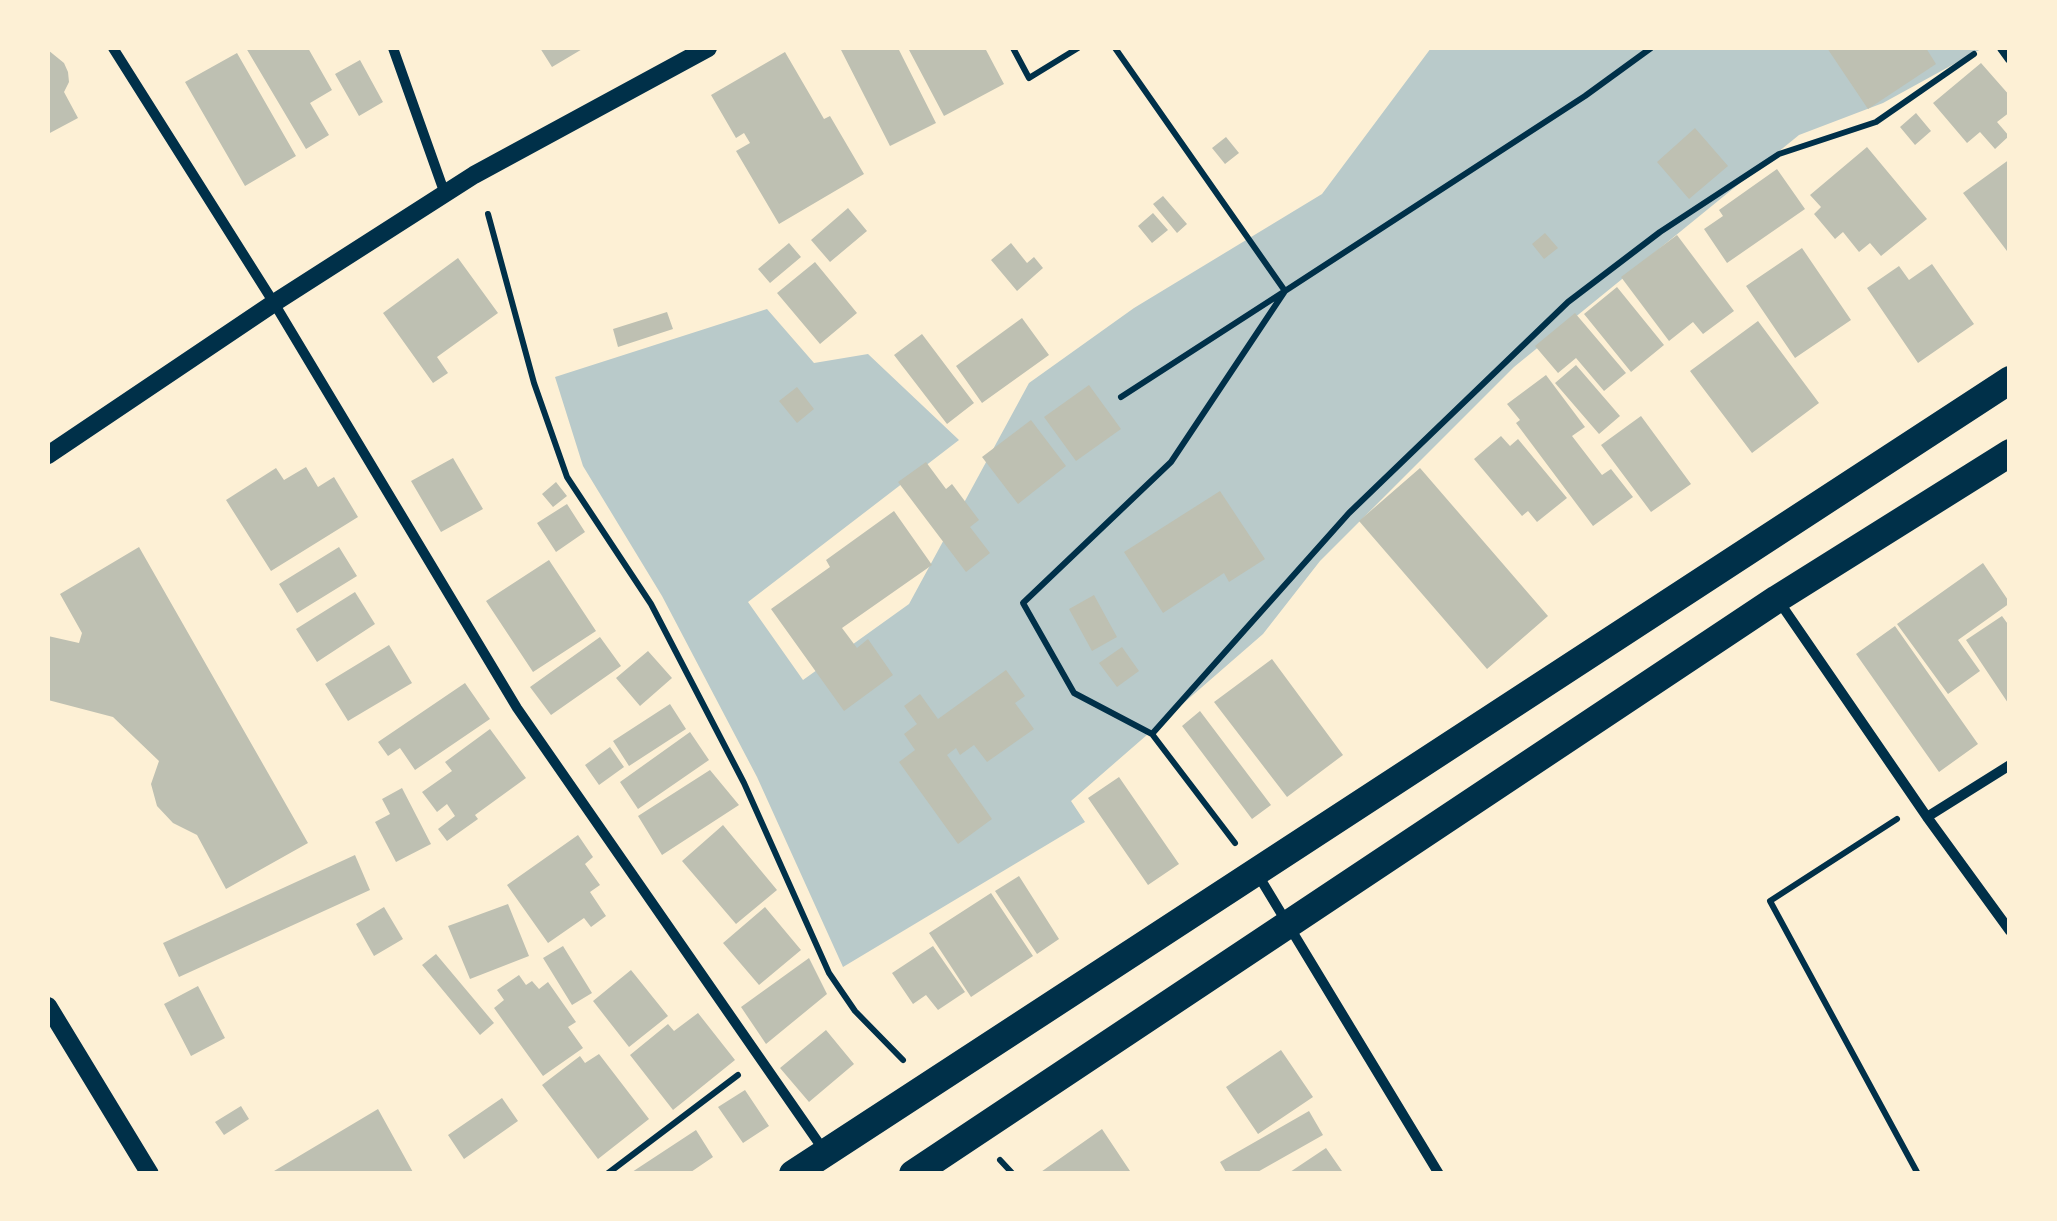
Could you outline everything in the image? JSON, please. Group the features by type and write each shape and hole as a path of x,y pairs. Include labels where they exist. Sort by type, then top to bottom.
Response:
{"highway":[{"path":"793,1174 2010,380"},
{"path":"913,1174 1777,599 2010,452"}],"street":[{"path":"113,48 274,303 517,708 826,1153"},
{"path":"393,48 445,194"},
{"path":"48,455 274,303 490,166 708,48"},
{"path":"2002,48 2010,59"},
{"path":"1777,599 2010,931"},
{"path":"1927,816 2010,764"},
{"path":"1257,872 1438,1174"},
{"path":"48,1006 150,1174"}],"path":[{"path":"1013,48 1029,78 1078,48"},
{"path":"1115,48 1285,291"},
{"path":"1121,397 1585,96 1652,48"},
{"path":"1152,734 1349,513 1568,302 1660,232 1779,154 1876,122 1984,48"},
{"path":"488,214 534,383 567,476 650,604 744,783 829,974 855,1011 928,1086"},
{"path":"1257,872 1152,734 1074,693 1023,603 1170,462 1285,291"},
{"path":"1918,1174 1770,901 1919,805"},
{"path":"607,1174 760,1058"}],"shaded area":[{"path":"1431,48 1983,48 1883,103 1799,135 1514,367 1320,561 1263,634 1071,801 1085,822 843,967 757,777 662,596 583,466 555,377 767,309 814,363 868,354 959,440 748,602 803,680 909,604 1029,383 1134,308 1322,194"}],"building":[{"path":"246,48 308,48 332,90 310,103 329,135 306,149"},
{"path":"540,48 584,48 552,67"},
{"path":"840,48 898,48 936,123 890,146"},
{"path":"908,48 985,48 1004,84 944,116"},
{"path":"1827,48 1926,48 1936,64 1868,109"},
{"path":"48,50 64,63 68,72 64,92 78,118 48,134"},
{"path":"785,52 824,119 830,116 864,174 779,224 736,151 750,143 744,133 736,138 711,95"},
{"path":"237,53 296,156 245,186 185,82"},
{"path":"360,60 383,102 359,116 335,74"},
{"path":"1981,63 2010,96 2010,112 1997,122 2009,136 1995,149 1980,132 1967,143 1933,103"},
{"path":"1916,113 1931,131 1915,145 1900,127"},
{"path":"1695,128 1728,166 1689,199 1657,162"},
{"path":"1226,137 1239,153 1225,164 1212,148"},
{"path":"1867,147 1927,219 1881,256 1870,243 1859,252 1843,232 1835,239 1814,214 1821,207 1810,195"},
{"path":"2010,159 2010,255 1963,193"},
{"path":"1777,169 1805,209 1727,263 1704,229 1723,216 1719,210"},
{"path":"1163,196 1187,224 1177,233 1153,204"},
{"path":"848,208 867,231 830,262 811,240"},
{"path":"1153,213 1168,230 1152,243 1138,226"},
{"path":"1545,233 1558,248 1544,259 1532,244"},
{"path":"1677,235 1734,311 1703,334 1693,322 1669,341 1621,277"},
{"path":"789,243 801,257 770,283 758,269"},
{"path":"1011,243 1027,263 1034,257 1043,268 1017,291 991,260"},
{"path":"1802,248 1851,320 1795,358 1746,286"},
{"path":"458,258 498,313 437,357 448,373 433,383 383,313"},
{"path":"815,262 857,313 820,344 777,293"},
{"path":"1932,264 1974,324 1918,363 1867,288 1899,266 1909,280"},
{"path":"1617,287 1664,345 1631,372 1584,314"},
{"path":"667,312 673,329 618,347 613,329"},
{"path":"1575,313 1626,373 1604,391 1576,358 1558,373 1535,346"},
{"path":"1022,318 1049,355 982,403 956,366"},
{"path":"1758,321 1819,403 1752,453 1690,371"},
{"path":"922,334 974,403 947,424 894,355"},
{"path":"1576,365 1620,416 1599,434 1555,383"},
{"path":"1546,375 1585,427 1572,436 1602,475 1611,469 1633,497 1593,526 1516,423 1520,420 1507,404"},
{"path":"1089,385 1121,429 1076,461 1044,417"},
{"path":"797,387 814,409 797,423 779,401"},
{"path":"1641,416 1691,484 1651,512 1601,445"},
{"path":"1031,420 1066,466 1018,504 982,457"},
{"path":"1501,436 1510,446 1518,439 1567,498 1537,522 1528,511 1522,516 1474,459"},
{"path":"453,458 483,509 441,532 411,481"},
{"path":"926,462 946,489 952,484 979,520 970,527 990,553 966,572 898,482"},
{"path":"306,467 318,487 334,477 358,517 271,571 226,500 276,468 284,480"},
{"path":"1420,468 1548,616 1487,669 1359,521"},
{"path":"556,482 567,496 553,507 542,494"},
{"path":"1220,491 1265,559 1229,582 1224,573 1163,613 1124,552"},
{"path":"567,504 585,532 556,552 537,523"},
{"path":"894,511 932,565 842,628 857,648 868,639 893,675 844,711 771,609 830,567 826,560"},
{"path":"139,547 308,843 226,889 197,835 173,823 157,806 151,784 159,761 113,717 48,700 48,636 79,643 82,633 60,594"},
{"path":"339,547 357,576 297,613 279,584"},
{"path":"549,560 596,631 533,672 486,601"},
{"path":"1983,563 2010,603 1958,640 1980,671 1948,694 1897,624"},
{"path":"355,592 375,624 317,662 296,629"},
{"path":"1094,595 1117,637 1092,651 1069,609"},
{"path":"2002,616 2010,627 2010,706 1966,640"},
{"path":"1895,626 1978,744 1939,772 1856,654"},
{"path":"600,637 621,666 551,715 530,687"},
{"path":"389,645 412,683 348,721 325,684"},
{"path":"1122,647 1139,671 1117,687 1099,663"},
{"path":"648,651 672,678 640,706 616,678"},
{"path":"1272,659 1343,755 1287,797 1214,702"},
{"path":"1006,670 1025,696 1015,703 1034,729 987,762 974,745 960,755 956,748 947,755 992,819 958,844 899,762 915,750 904,734 917,724 904,706 920,694 938,719"},
{"path":"465,683 490,719 415,770 400,748 388,756 378,742"},
{"path":"670,704 686,729 629,766 613,741"},
{"path":"1200,711 1271,805 1252,819 1182,726"},
{"path":"490,729 526,778 447,841 438,829 455,816 447,804 437,812 422,792 452,771 445,762"},
{"path":"690,732 709,760 638,809 620,782"},
{"path":"610,747 624,767 599,785 585,765"},
{"path":"710,770 739,805 662,855 638,816"},
{"path":"1119,777 1179,864 1148,885 1088,798"},
{"path":"402,788 431,844 396,862 375,822 390,814 382,799"},
{"path":"723,825 777,890 736,924 682,861"},
{"path":"578,835 593,857 585,864 600,885 590,892 606,916 591,927 584,918 548,943 507,885"},
{"path":"355,855 370,890 179,977 163,943"},
{"path":"1019,876 1059,939 1037,954 995,891"},
{"path":"991,893 1033,956 971,997 929,933"},
{"path":"508,904 529,956 470,979 448,926"},
{"path":"384,907 403,939 374,956 356,924"},
{"path":"765,907 801,950 759,985 723,943"},
{"path":"563,946 592,993 572,1005 543,958"},
{"path":"933,946 965,992 938,1010 926,995 913,1004 892,973"},
{"path":"436,954 494,1023 480,1035 422,965"},
{"path":"809,958 827,994 766,1044 741,1007"},
{"path":"631,970 668,1016 629,1047 593,1001"},
{"path":"519,975 526,985 532,981 539,989 548,982 576,1022 568,1027 583,1048 543,1076 494,1008 504,1000 497,990"},
{"path":"198,986 225,1038 191,1056 164,1004"},
{"path":"698,1013 735,1060 673,1110 630,1055 668,1024 674,1031"},
{"path":"826,1030 854,1064 809,1102 780,1068"},
{"path":"1281,1050 1313,1097 1258,1134 1226,1087"},
{"path":"599,1054 649,1119 598,1159 542,1085 580,1056 585,1063"},
{"path":"745,1090 769,1126 743,1143 718,1107"},
{"path":"502,1098 518,1121 464,1159 448,1135"},
{"path":"241,1106 249,1119 224,1135 215,1122"},
{"path":"378,1109 414,1174 269,1174"},
{"path":"1309,1111 1323,1135 1254,1174 1227,1174 1220,1162"},
{"path":"1102,1129 1132,1174 1038,1174"},
{"path":"696,1130 713,1157 688,1174 629,1174"},
{"path":"1326,1148 1342,1171 1339,1174 1287,1174"}]}
